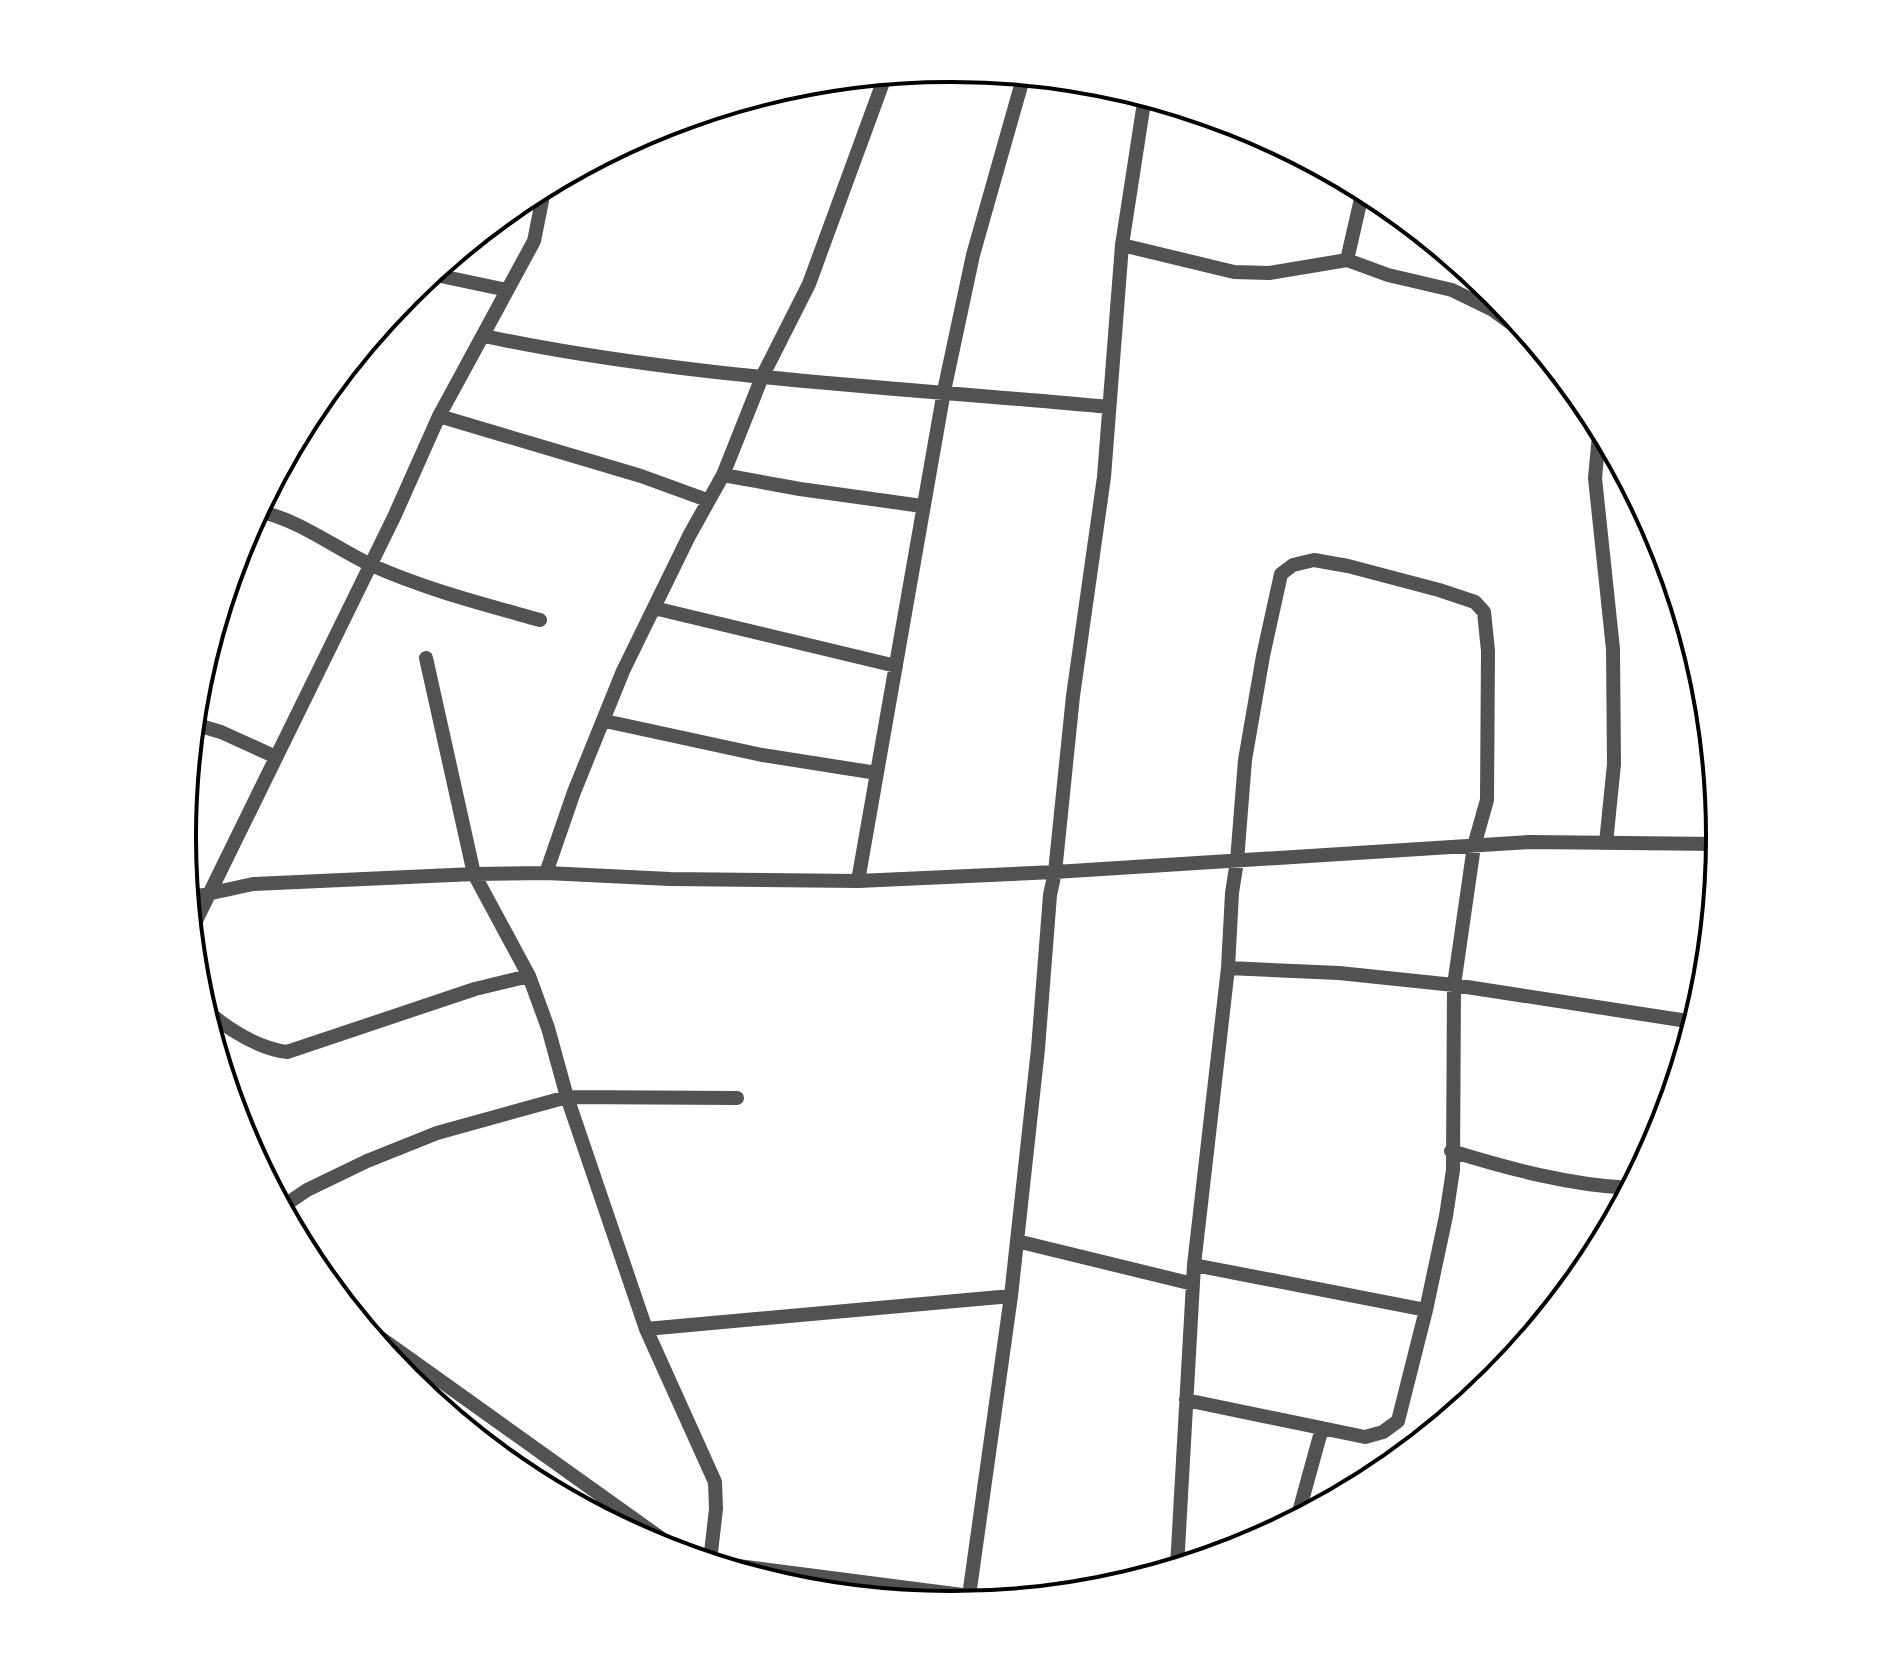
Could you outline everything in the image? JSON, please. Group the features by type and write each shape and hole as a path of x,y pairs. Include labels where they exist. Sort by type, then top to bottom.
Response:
{"street":[{"path":"546,873 574,792 623,671 707,500 723,475 762,377 809,284 882,86"},
{"path":"858,881 944,391 973,255 1021,86"},
{"path":"970,1590 1011,1296 1038,1049 1050,895 1073,696 1104,477 1122,245 1143,107"},
{"path":"201,913 439,416 534,241 542,203"},
{"path":"1347,260 1360,203"},
{"path":"1122,245 1234,272 1269,273 1347,260 1388,275 1452,290 1490,309"},
{"path":"445,277 507,290"},
{"path":"484,336 542,347 762,377 1108,407"},
{"path":"439,416 641,476 707,500"},
{"path":"1599,452 1595,478 1613,649 1614,764 1606,843"},
{"path":"723,475 922,506"},
{"path":"269,514 290,520 370,564 454,595 540,620"},
{"path":"1178,1556 1186,1400 1194,1265 1228,968 1245,760 1281,574 1293,565 1314,560 1439,590 1475,602 1484,612 1488,651 1489,770 1487,800 1474,846 1454,985 1453,1170 1446,1216 1398,1421 1383,1432 1365,1437 1186,1400"},
{"path":"654,608 896,666"},
{"path":"426,658 474,874 529,976 646,1329 715,1482 716,1509 710,1552"},
{"path":"605,721 762,755 877,773"},
{"path":"205,727 276,757"},
{"path":"199,896 253,884 474,874 858,881 1055,872 1530,842 1706,844"},
{"path":"1228,968 1339,973 1454,985 1683,1020"},
{"path":"219,1020 253,1043 287,1052 475,989 529,976"},
{"path":"291,1201 367,1161 437,1133 567,1097 737,1098"},
{"path":"1451,1151 1506,1168 1598,1187 1618,1188"},
{"path":"1017,1241 1193,1284"},
{"path":"1194,1265 1426,1310"},
{"path":"646,1329 1011,1296"},
{"path":"401,1353 642,1525"},
{"path":"1301,1504 1322,1428"},
{"path":"786,1573 888,1588"}]}
